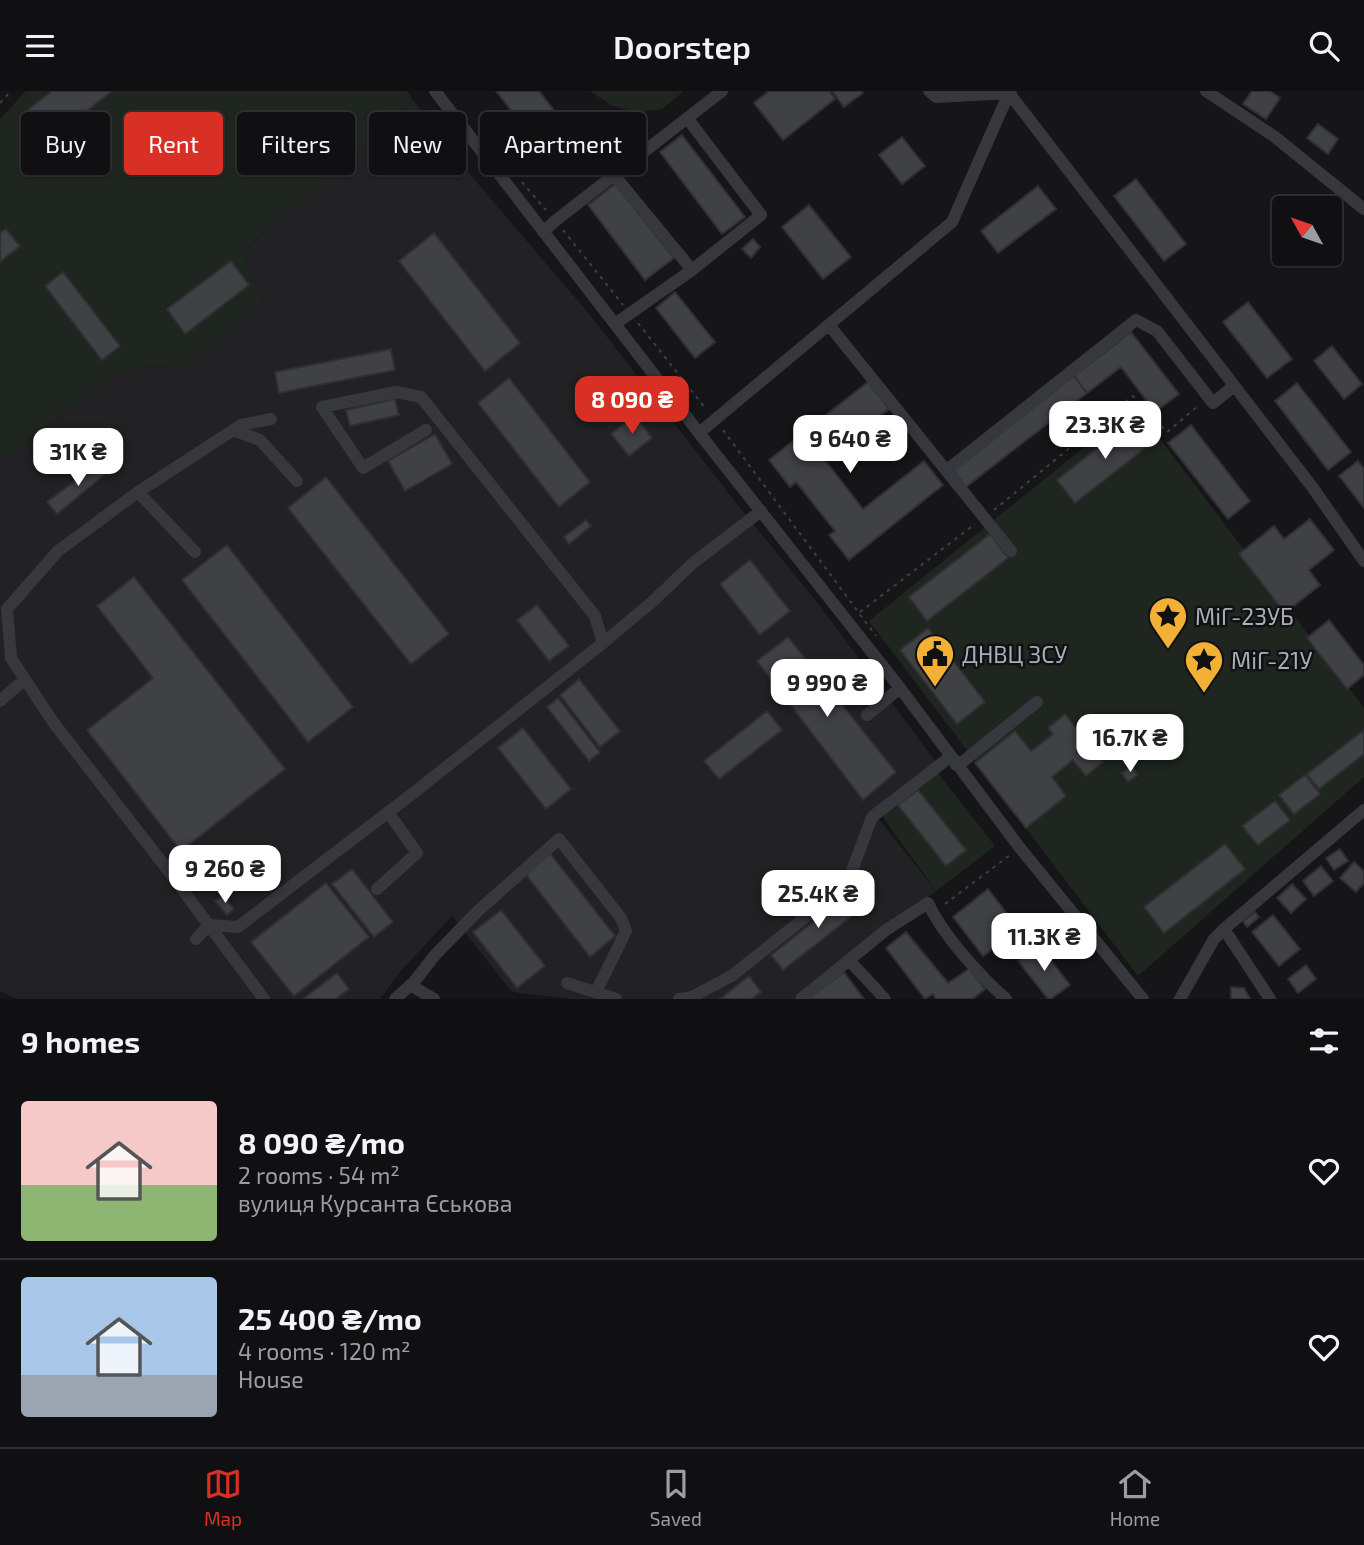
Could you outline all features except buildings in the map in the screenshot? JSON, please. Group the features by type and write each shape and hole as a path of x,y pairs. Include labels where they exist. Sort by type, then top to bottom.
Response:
{"street":[{"path":"435,91 900,688 1020,848 1143,999"},
{"path":"646,150 722,91"},
{"path":"929,91 936,97 1010,92"},
{"path":"699,433 953,222 1010,92"},
{"path":"1010,92 1313,488 1364,561"},
{"path":"1208,92 1275,137 1364,209"},
{"path":"615,324 692,270 761,215 687,118"},
{"path":"543,232 614,175 692,270"},
{"path":"947,470 1136,320 1157,331 1213,403 1234,387"},
{"path":"829,325 1011,551"},
{"path":"426,430 363,468 322,407 396,392 421,397 595,617 603,643"},
{"path":"264,999 53,722 11,657 7,609 58,551 138,492 241,425 271,419"},
{"path":"233,430 260,440 297,481"},
{"path":"138,492 195,552"},
{"path":"209,925 238,927 603,643 693,563 761,511"},
{"path":"0,701 25,679"},
{"path":"867,715 900,688"},
{"path":"679,999 692,997 733,975 847,884 872,817 953,761 965,760 1037,702"},
{"path":"1180,999 1214,939 1364,810"},
{"path":"377,889 417,853 388,812"},
{"path":"395,999 478,911 559,839 621,918 626,931 596,992"},
{"path":"801,999 892,926 928,903 958,947 1006,999"},
{"path":"196,939 209,925"},
{"path":"1224,929 1270,999"},
{"path":"849,960 885,999"},
{"path":"567,983 616,999"},
{"path":"410,985 433,999"}],"path":[{"path":"0,103 11,91"},
{"path":"859,612 984,518 1133,396 1167,432 1209,398"},
{"path":"933,913 1020,848"}],"shaded area":[{"path":"26,91 407,91 413,100 400,112 369,112 369,139 355,152 355,112 237,112 237,175 329,175 242,252 262,302 192,362 118,371 0,462 0,119"},
{"path":"590,91 684,91 662,109 637,112 612,106"},
{"path":"413,100 422,112 398,112"},
{"path":"369,138 369,175 466,175 466,169 590,315 820,606 936,762 877,814 870,808 936,891 793,999 571,999 512,992 452,916 400,972 380,999 17,999 0,991 0,462 118,371 192,362 262,302 242,252 328,175 355,175 355,151"},
{"path":"1135,406 1364,708 1364,777 1138,976 869,621"},
{"path":"938,773 995,846 936,891 882,816"}],"place":[{"name":"МіГ-23УБ","path":"1168,650"},
{"name":"ДНВЦ ЗСУ","path":"935,688"},
{"name":"МіГ-21У","path":"1204,694"}]}
